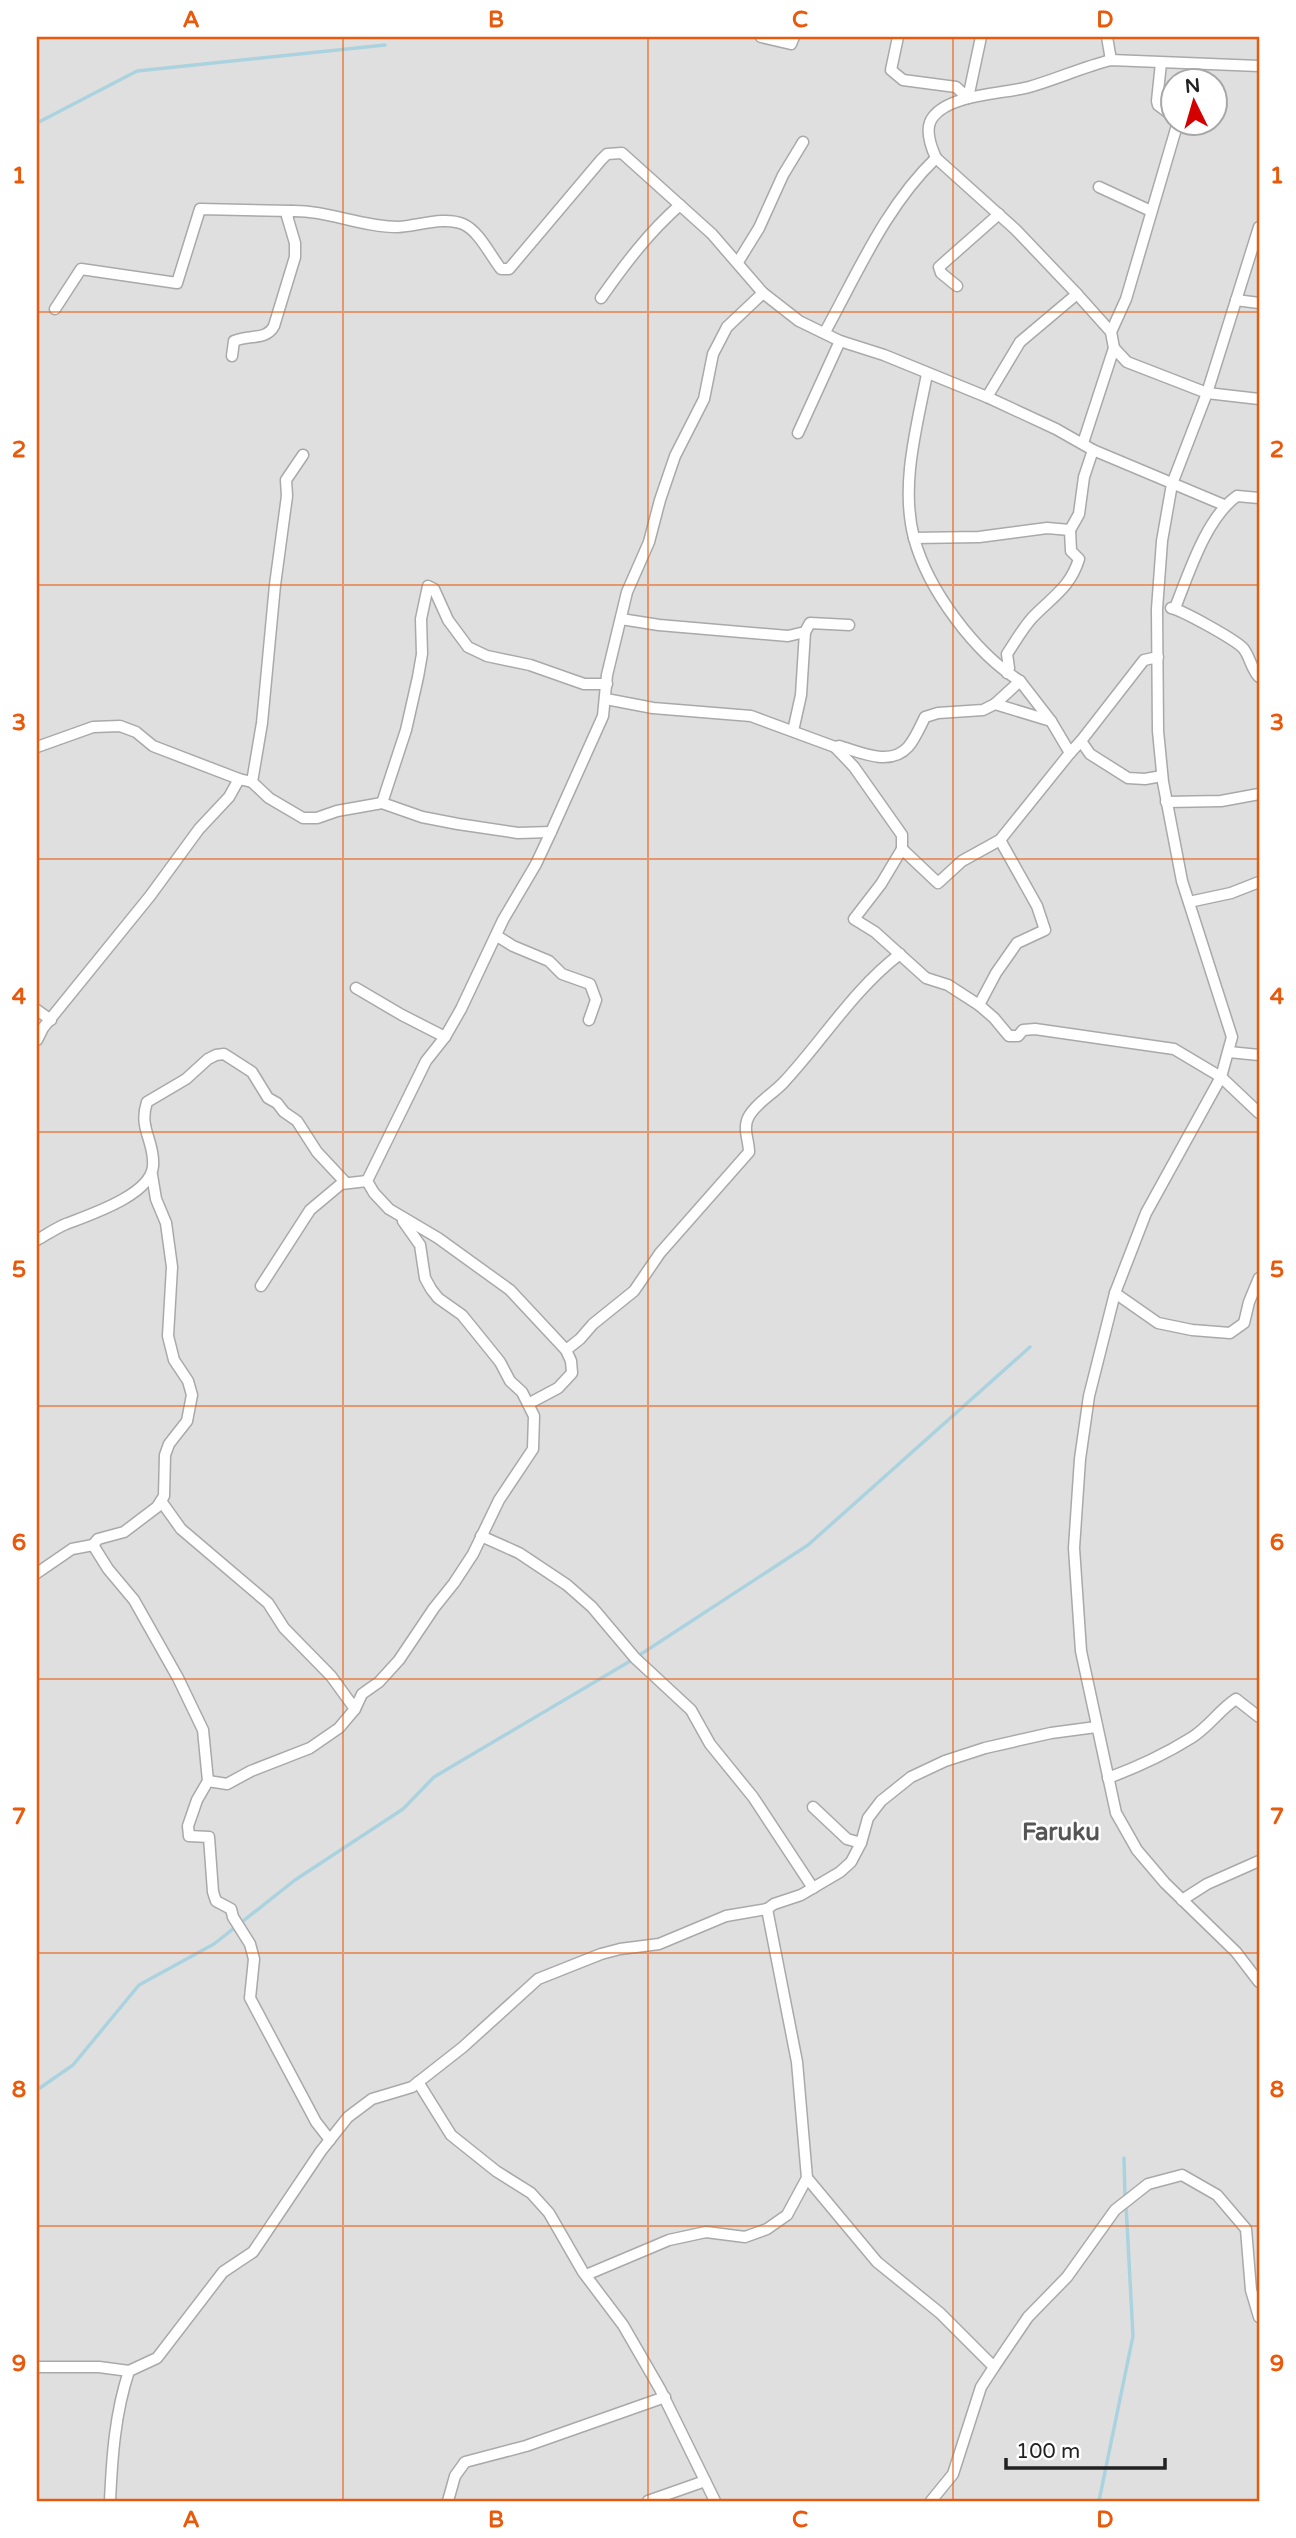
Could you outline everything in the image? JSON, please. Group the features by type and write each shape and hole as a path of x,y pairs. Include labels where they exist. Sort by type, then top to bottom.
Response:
{"street":[{"path":"761,37 791,44 794,37"},
{"path":"898,37 891,70 903,80 956,87 968,98"},
{"path":"968,98 981,37"},
{"path":"1107,37 1111,60"},
{"path":"1083,443 1114,348 1111,332 999,215 936,158 930,144 930,122 935,114 968,98 1030,87 1088,65 1111,60 1259,66"},
{"path":"1160,72 1157,101 1160,106"},
{"path":"1111,332 1126,299 1174,136"},
{"path":"738,262 759,228 783,175 803,142"},
{"path":"55,309 81,269 177,283 200,209 325,212 397,227 449,221 463,224 476,234 502,269 509,269 585,176 607,155 622,153 712,233 763,293 799,321 840,341 884,355 987,397 1093,450 1224,505"},
{"path":"825,332 895,204 936,158"},
{"path":"1099,187 1151,211"},
{"path":"601,298 640,246 680,205"},
{"path":"232,356 234,341 248,335 264,336 274,326 295,257 295,243 287,216 291,211"},
{"path":"957,286 939,267 999,215"},
{"path":"1259,227 1207,393 1172,484 1163,541 1157,609 1159,743 1166,802 1182,881 1232,1037 1221,1077 1146,1213 1115,1293 1089,1396 1080,1459 1074,1548 1081,1651 1116,1813 1137,1850 1182,1900 1236,1952 1259,1982"},
{"path":"367,1181 426,1060 444,1037 551,832 603,716 607,684 627,592 649,542 671,465 704,399 713,354 727,327 763,293"},
{"path":"987,397 1020,342 1077,294"},
{"path":"1236,300 1259,303"},
{"path":"798,433 840,341"},
{"path":"1114,348 1127,362 1207,393 1259,399"},
{"path":"927,374 913,450 908,515 914,538 928,574 948,605 985,654 1020,681 1051,721 1070,754"},
{"path":"1007,673 1007,654 1032,618 1059,594 1074,574 1079,559 1071,551 1070,530 1080,514 1084,477 1093,450"},
{"path":"252,782 262,723 287,496 286,480 303,455"},
{"path":"1175,608 1209,531 1224,505 1237,496 1259,498"},
{"path":"914,538 979,537 1047,527 1070,530"},
{"path":"382,803 406,730 418,677 422,654 421,619 428,586 434,589 448,620 468,647 487,656 530,665 584,684 607,684"},
{"path":"1157,609 1175,608 1243,649 1259,677"},
{"path":"621,619 659,625 788,636 805,632"},
{"path":"793,731 801,695 805,632 810,623 849,625"},
{"path":"902,849 938,883 962,861 1000,840 1144,660 1158,657"},
{"path":"835,747 885,758 899,754 908,746 925,718 938,713 983,710 995,704 1020,681"},
{"path":"606,699 653,708 751,716 835,747 854,767 902,835 902,849 881,884 854,919 875,932 926,978 948,985 979,1005 995,1018 1009,1036 1018,1036 1023,1030 1035,1028 1174,1049 1221,1077 1259,1114"},
{"path":"995,704 1051,721"},
{"path":"37,747 93,727 120,726 136,732 153,746 252,782 269,798 303,818 317,818 337,811 382,803 422,817 458,824 518,833 551,832"},
{"path":"1081,741 1090,754 1128,778 1162,776"},
{"path":"37,1040 43,1028 143,905 199,829 229,797 239,779"},
{"path":"1166,802 1221,801 1259,794"},
{"path":"979,1005 996,973 1017,943 1045,930 1037,906 1000,840"},
{"path":"1189,902 1231,893 1259,883"},
{"path":"497,936 549,961 562,974 590,984 596,1000 589,1020"},
{"path":"566,1350 634,1291 660,1253 749,1152 745,1135 748,1117 782,1084 877,971 900,954"},
{"path":"356,988 444,1037"},
{"path":"37,1010 51,1020"},
{"path":"1229,1052 1259,1055"},
{"path":"37,1573 72,1549 93,1545 98,1539 124,1532 158,1507 164,1496 165,1455 169,1444 187,1421 192,1395 188,1381 174,1360 168,1336 172,1267 166,1223 156,1199 151,1147 143,1124 147,1102 186,1079 208,1059 224,1054 252,1072 268,1098 297,1121 317,1152 346,1183"},
{"path":"37,1240 63,1225 93,1215 139,1189 152,1175"},
{"path":"261,1286 310,1210 346,1183 367,1181"},
{"path":"367,1181 374,1194 388,1209 438,1238 510,1290 566,1350 572,1373 558,1388 528,1404"},
{"path":"208,1781 227,1784 251,1771 310,1748 338,1728 355,1709 362,1694 379,1682 399,1660 454,1583 473,1554 499,1500 533,1449 534,1416 522,1392 510,1381 500,1362 462,1315 438,1298 431,1289 425,1278 420,1245 399,1216"},
{"path":"1115,1293 1158,1323 1192,1330 1230,1333 1244,1323 1259,1278"},
{"path":"160,1501 181,1529 268,1603 284,1628 331,1676 355,1709"},
{"path":"481,1536 519,1553 567,1585 592,1607 635,1658 691,1710 710,1744 753,1797 813,1888"},
{"path":"93,1545 108,1569 134,1600 178,1678 203,1730 208,1781 197,1800 188,1826 189,1836 209,1837 213,1892 216,1900 231,1909 250,1944 254,1959 250,1998 316,2122 330,2140"},
{"path":"1108,1778 1135,1768 1191,1738 1236,1699 1259,1717"},
{"path":"37,2367 99,2367 129,2371 157,2358 223,2272 253,2252 348,2117 372,2099 412,2087 538,1979 620,1948 659,1944 726,1916 768,1909 774,1904 801,1895 840,1872 851,1862 861,1843 868,1818 881,1801 911,1777 945,1761 985,1748 1051,1733 1096,1727"},
{"path":"813,1807 847,1839 861,1843"},
{"path":"1182,1900 1208,1884 1259,1861"},
{"path":"586,2275 669,2240 706,2232 745,2237 767,2229 787,2215 807,2178 797,2062 768,1909"},
{"path":"418,2082 451,2135 496,2171 531,2193 549,2213 586,2275 623,2325 665,2398 715,2501"},
{"path":"931,2501 953,2474 981,2387 1028,2317 1067,2277 1115,2210 1147,2184 1182,2175 1217,2195 1246,2229 1251,2290 1259,2317"},
{"path":"807,2178 877,2262 940,2313 994,2367"},
{"path":"110,2501 115,2435 122,2392 129,2371"},
{"path":"448,2501 455,2476 465,2462 526,2446 665,2398"},
{"path":"648,2501 705,2481"}],"shaded area":[{"path":"37,37 1259,37 1259,2501 37,2501"}],"waterway":[{"path":"37,123 137,71 385,45"},
{"path":"638,1656 808,1545 1030,1347"},
{"path":"37,2090 73,2065 139,1985 214,1944 295,1880 403,1809 434,1777 632,1660"},
{"path":"1124,2158 1125,2198"},
{"path":"1099,2501 1133,2336 1126,2205"}],"district":[{"name":"Faruku","path":"1061,1832"}]}
